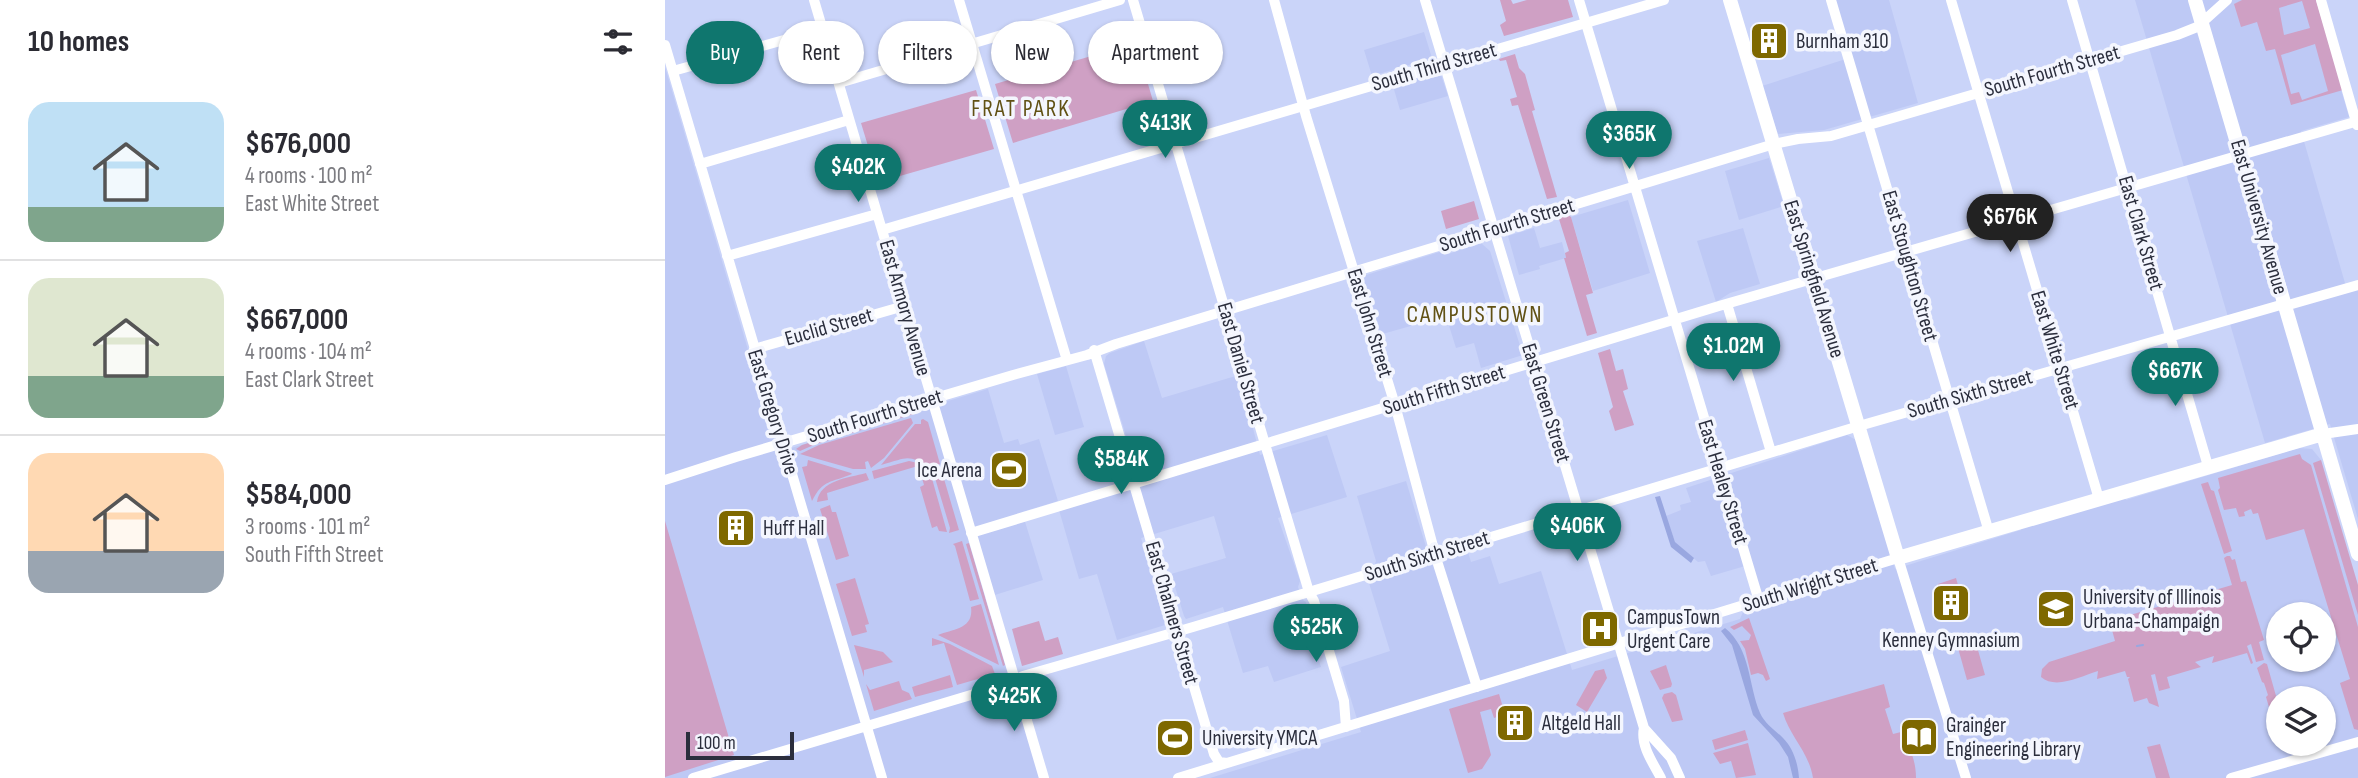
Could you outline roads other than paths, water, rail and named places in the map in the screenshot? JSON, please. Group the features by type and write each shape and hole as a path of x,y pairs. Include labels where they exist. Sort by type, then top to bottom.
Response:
{"main road":[{"name":"East Springfield Avenue","path":"1730,0 1898,558"},
{"name":"East University Avenue","path":"2195,0 2358,554"},
{"name":"South Wright Street","path":"1898,558 2323,434"}],"street":[{"name":"East Armory Avenue","path":"814,0 821,21"},
{"path":"959,0 965,21"},
{"path":"977,42 1121,0"},
{"name":"East Daniel Street","path":"1133,0 1342,696 1346,727"},
{"name":"East John Street","path":"1274,0 1303,106 1395,405 1435,553 1477,687"},
{"name":"East Green Street","path":"1425,0 1644,728 1642,735 1661,778"},
{"name":"East Healey Street","path":"1579,0 1759,601"},
{"name":"South Third Street","path":"882,230 1664,0"},
{"name":"East Stoughton Street","path":"1831,0 1989,532"},
{"name":"East White Street","path":"1951,0 2099,499"},
{"name":"East Clark Street","path":"2072,0 2208,467"},
{"name":"South Fourth Street","path":"1046,365 1774,144 1831,136 2177,35 2202,23 2227,0"},
{"path":"2321,0 2357,123"},
{"path":"673,71 778,42"},
{"name":"East Gregory Drive","path":"665,45 882,778"},
{"path":"977,60 1066,356"},
{"name":"East Armory Avenue","path":"839,84 1044,778"},
{"path":"700,164 849,120"},
{"name":"South Fifth Street","path":"971,533 1905,251 2357,123"},
{"path":"727,256 877,214"},
{"name":"South Sixth Street","path":"693,778 729,773 867,726 1001,686 1014,679 1859,425 2358,285"},
{"path":"1727,304 1771,452"},
{"name":"Euclid Street","path":"754,349 904,306"},
{"name":"South Fourth Street","path":"665,480 1046,365 1066,356 1094,351"},
{"name":"East Chalmers Street","path":"1094,351 1214,754"},
{"path":"2323,434 2358,429"},
{"path":"1898,558 1966,778"},
{"name":"South Wright Street","path":"1178,778 1898,558"},
{"path":"1644,728 1671,758 1680,778"},
{"path":"2231,778 2358,742"},
{"path":"1214,754 1219,762 1227,763"},
{"path":"1210,768 1214,754"}],"waterway":[{"path":"2137,646 2143,645"}],"place":[{"name":"Burnham 310","path":"1769,41"},
{"name":"Ice Arena","path":"1009,470"},
{"name":"Huff Hall","path":"736,528"},
{"name":"Kenney Gymnasium","path":"1951,603"},
{"name":"University of Illinois Urbana-Champaign","path":"2056,609"},
{"name":"CampusTown Urgent Care","path":"1600,629"},
{"name":"Altgeld Hall","path":"1515,723"},
{"name":"Grainger Engineering Library","path":"1919,737"},
{"name":"University YMCA","path":"1175,738"}],"district":[{"name":"FRAT PARK","path":"1021,109"},
{"name":"CAMPUSTOWN","path":"1475,314"}]}
